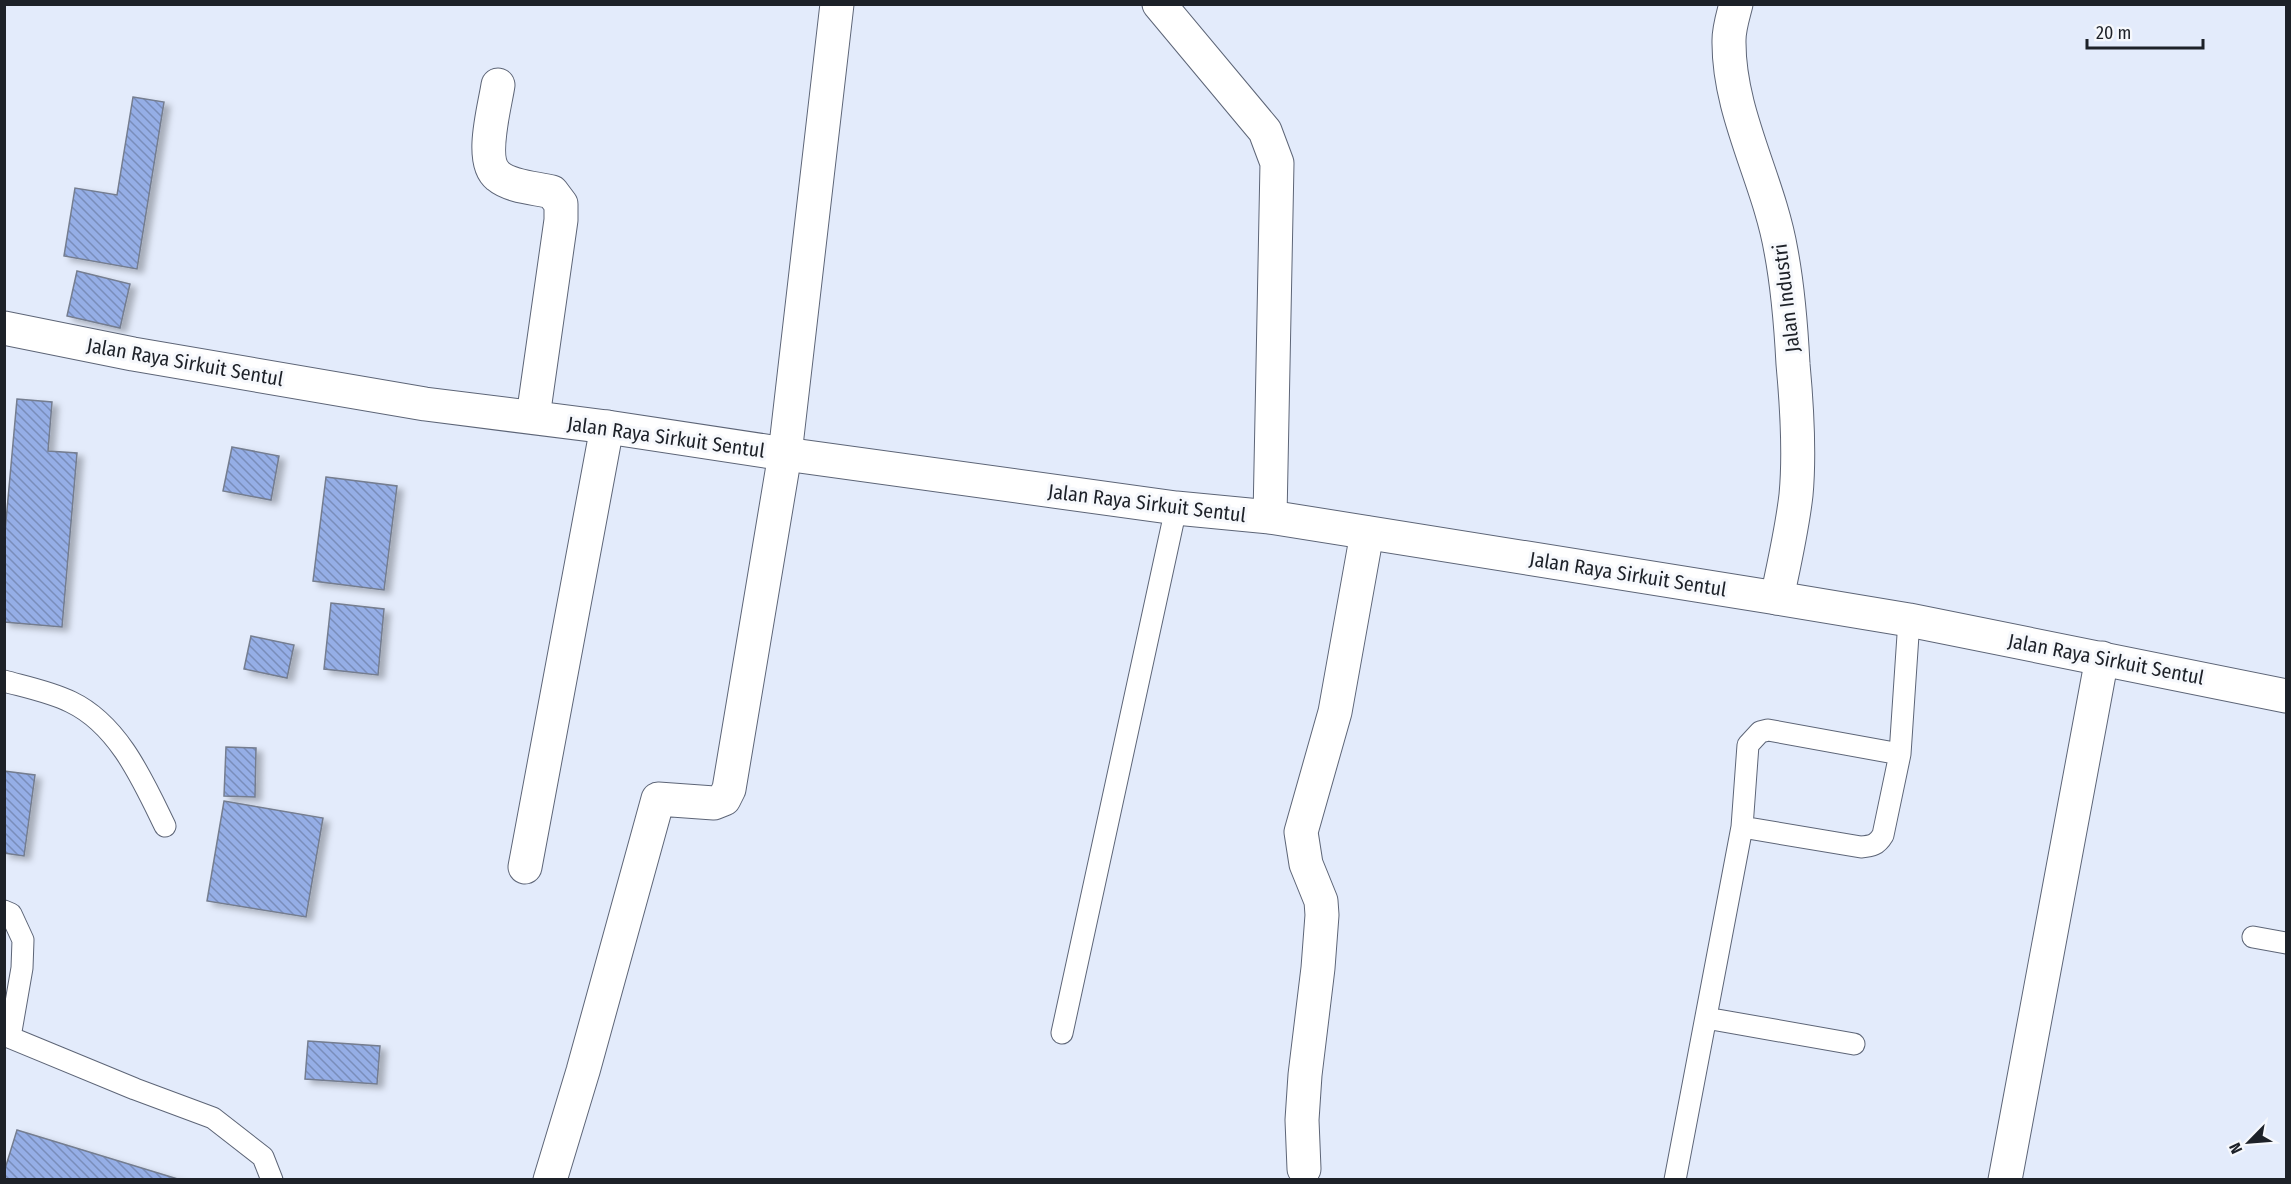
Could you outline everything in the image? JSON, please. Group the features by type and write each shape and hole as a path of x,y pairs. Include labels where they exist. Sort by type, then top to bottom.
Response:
{"street":[{"path":"550,1179 583,1071 658,799 714,803 724,799 729,789 785,454 837,4"},
{"path":"1159,4 1265,131 1277,163 1270,517"},
{"name":"Jalan Industri","path":"1736,4 1728,38 1731,72 1745,130 1771,208 1781,251 1790,316 1796,392 1798,460 1796,495 1777,598"},
{"path":"498,85 488,148 491,166 498,176 512,183 552,192 561,204 561,220 533,417"},
{"name":"Jalan Raya Sirkuit Sentul","path":"4,328 132,354 414,402 607,427 1176,508 1270,517 1777,598 1909,620 2286,696"},
{"path":"525,867 607,427"},
{"path":"1304,1169 1302,1120 1305,1075 1322,915 1321,901 1306,864 1301,832 1335,712 1367,533"},
{"path":"2005,1179 2102,658"}],"lane":[{"path":"1062,1033 1176,508"},
{"path":"1742,827 1861,846 1872,846 1883,835 1900,754 1909,620"},
{"path":"4,681 71,702 94,718 114,737 142,779 165,826"},
{"path":"1675,1179 1742,827 1748,745 1760,732 1768,730 1900,754"},
{"path":"4,911 11,914 23,940 22,968 7,1036 135,1089 213,1118 263,1157 272,1179"},
{"path":"2253,937 2286,943"},
{"path":"1706,1018 1854,1044"}],"building":[{"path":"133,97 164,102 137,269 64,256 75,188 117,195"},
{"path":"77,271 130,284 120,328 67,316"},
{"path":"17,399 52,402 48,451 77,453 62,627 4,622 4,543"},
{"path":"232,447 279,456 271,500 223,491"},
{"path":"326,477 397,486 384,590 313,581"},
{"path":"331,603 384,609 378,675 324,669"},
{"path":"251,636 294,645 287,678 244,669"},
{"path":"226,747 256,748 255,797 224,796"},
{"path":"4,771 35,775 24,856 4,853"},
{"path":"224,801 323,818 306,917 207,901"},
{"path":"308,1041 380,1046 377,1084 305,1079"},
{"path":"17,1130 181,1180 4,1180 4,1172"}]}
